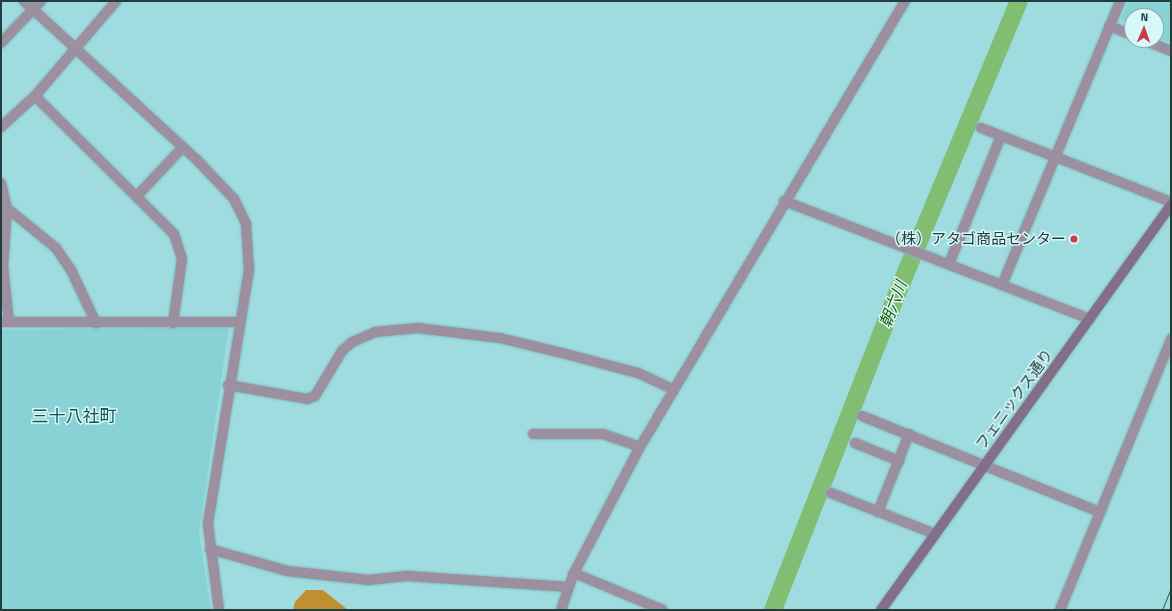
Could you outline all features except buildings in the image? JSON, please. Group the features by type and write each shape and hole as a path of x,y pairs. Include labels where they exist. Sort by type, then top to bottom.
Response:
{"main road":[{"name":"フェニックス通り","path":"881,610 1171,204"}],"street":[{"path":"24,1 78,47 183,147 234,199 246,224 249,270 228,385 208,524 219,610"},
{"path":"1,43 41,1"},
{"path":"1,127 35,96 116,1"},
{"path":"561,610 574,573 640,447 784,201 879,50 904,1"},
{"path":"1002,285 1120,1"},
{"path":"1110,26 1124,32"},
{"path":"35,96 174,234 180,246 182,259 174,323"},
{"path":"981,128 1171,204"},
{"path":"949,264 1001,136"},
{"path":"137,196 183,147"},
{"path":"1,183 7,208 3,266 5,322 239,322"},
{"path":"784,201 1090,319"},
{"path":"7,208 56,248 71,270 96,323"},
{"path":"228,385 308,399 315,396 342,351 352,342 375,332 418,328 493,337 562,353 638,374 673,389"},
{"path":"1060,610 1171,339"},
{"path":"862,416 1100,512"},
{"path":"533,434 603,434 640,447"},
{"path":"878,512 909,434"},
{"path":"855,443 899,461"},
{"path":"831,493 935,534"},
{"path":"210,549 287,571 369,580 407,576 568,587"},
{"path":"574,573 663,610"}],"shaded area":[{"path":"1129,1 1171,1 1171,43 1164,40 1164,8 1126,8"},
{"path":"1124,13 1124,21 1121,20"},
{"path":"229,327 199,533 211,610 1,610 1,330"},
{"path":"306,590 323,590 348,610 293,610 295,602"}],"waterway":[{"name":"朝六川","path":"773,610 899,289 1019,1"}],"tram line":[{"path":"1162,610 1171,588"}],"place":[{"name":"（株）アタゴ商品センター","path":"1074,239"}],"district":[{"name":"三十八社町","path":"74,417"}]}
